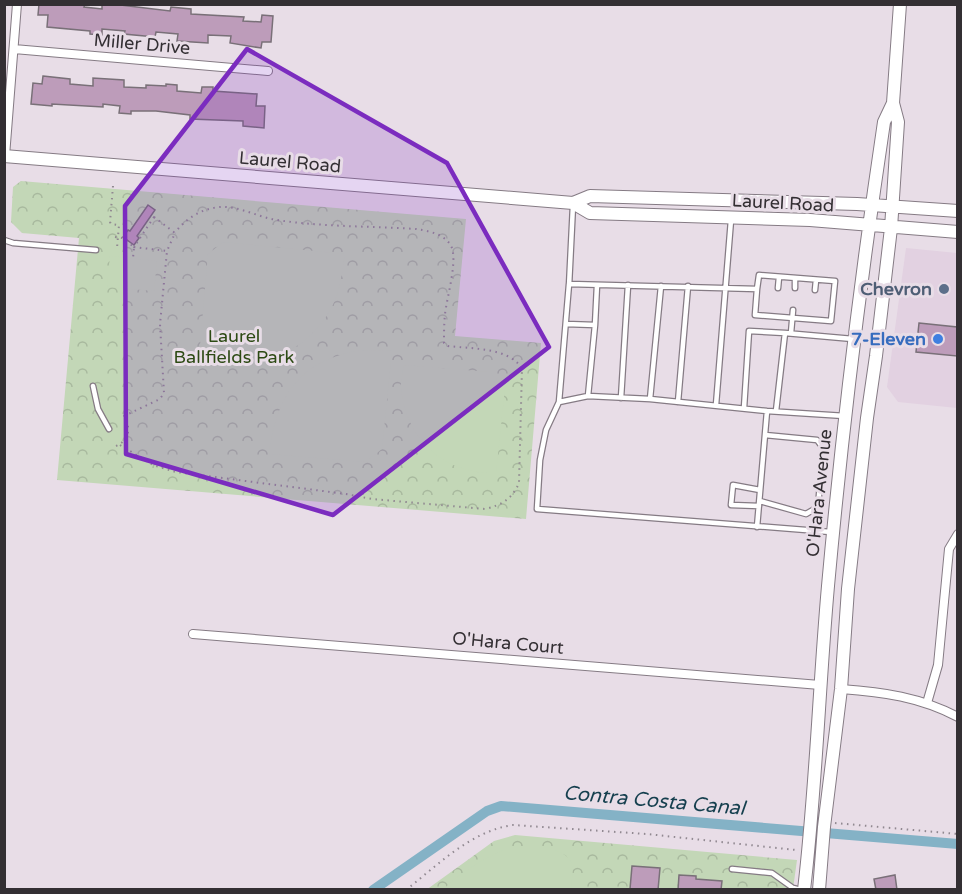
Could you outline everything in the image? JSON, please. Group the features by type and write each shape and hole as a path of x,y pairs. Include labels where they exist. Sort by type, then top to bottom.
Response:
{"main road":[{"name":"O'Hara Avenue","path":"802,890 823,825 841,689 852,555 891,228 898,122 893,103 900,4"},
{"name":"O'Hara Avenue","path":"823,825 820,685 833,533 869,226 884,122 893,103"},
{"name":"Laurel Road","path":"5,157 573,203 590,213 810,220 957,232"},
{"name":"Laurel Road","path":"573,203 590,196 872,205 957,211"},
{"name":"O'Hara Avenue","path":"816,841 819,890"}],"street":[{"path":"5,157 17,4"},
{"name":"Miller Drive","path":"14,49 268,70"},
{"path":"927,703 938,665 949,549 957,534"},
{"name":"O'Hara Court","path":"193,634 820,685"},
{"path":"841,689 886,693 927,703 957,717"}],"lane":[{"path":"573,203 569,286 559,402 546,430 540,460 537,509 833,533"},
{"path":"716,405 731,218"},
{"path":"4,240 13,243 96,250"},
{"path":"759,275 779,277 835,281 831,321 755,315 759,275"},
{"path":"778,288 779,277"},
{"path":"795,278 795,288"},
{"path":"815,290 816,280"},
{"path":"569,286 569,284 758,289"},
{"path":"588,396 597,285"},
{"path":"621,398 628,285"},
{"path":"650,399 660,286"},
{"path":"678,402 688,286"},
{"path":"776,317 777,309"},
{"path":"791,333 793,310"},
{"path":"813,312 813,320"},
{"path":"566,324 595,324"},
{"path":"744,408 749,331 855,340"},
{"path":"776,411 785,333"},
{"path":"93,386 98,409 109,429"},
{"path":"559,402 588,396 650,399 845,416"},
{"path":"757,527 768,411"},
{"path":"760,490 733,485 731,505 759,503 806,514 818,507 823,448 817,440 765,435"},
{"path":"732,869 772,873 793,888 802,890"}],"path":[{"path":"113,186 110,222 119,225 116,237 117,248"},
{"path":"116,447 128,436 129,430 124,416 160,399 164,393 161,312 167,251 175,233 191,216 204,210 222,207 277,220 325,225 416,229 442,236 452,248 453,263 444,316 444,343 448,346 505,354 516,360 522,368 519,483 515,493 508,500 498,506 485,509 372,500 336,492 176,472 153,465 120,445"},
{"path":"133,258 134,247 154,217 175,233"},
{"path":"116,237 134,247 167,251"},
{"path":"156,311 161,312"},
{"path":"156,345 161,344"},
{"path":"159,378 164,378"},
{"path":"406,890 468,842 497,828 513,825 647,834 801,851"},
{"path":"823,825 957,834"}],"highlighted area":[{"path":"247,49 447,163 549,347 333,515 126,454 125,206"}],"shaded area":[{"path":"906,248 957,253 957,408 898,402 887,387"}],"green space":[{"name":"Laurel Ballfields Park","path":"21,181 466,219 455,336 541,343 526,519 57,480 79,238 22,233 11,222 13,187"},
{"path":"223,242 345,254 337,295 326,317 309,337 288,351 264,359 199,357 208,254"},
{"path":"110,256 157,261 154,291 107,287"},
{"path":"362,350 392,351 382,449 365,462 269,454 278,414 295,383 308,371 323,362"},
{"path":"404,365 490,372 505,388 496,473 478,472 458,467 445,461 423,442 414,430 403,403 401,379"},
{"path":"515,835 797,860 793,889 426,890 494,841"},
{"path":"504,850 554,850 567,856 572,865 571,889 444,889 472,867"}],"building":[{"path":"39,4 85,4 84,7 102,9 102,4 112,4 170,11 171,7 191,9 191,14 244,17 243,21 261,22 262,15 273,16 271,42 262,42 261,48 230,43 231,36 208,35 208,43 177,41 178,34 156,32 155,37 102,29 102,35 90,34 90,31 47,27 48,15 38,15"},
{"path":"43,76 70,79 70,84 93,86 93,78 124,80 124,87 146,88 146,85 166,86 166,84 177,85 177,91 201,93 202,87 213,87 213,91 257,94 256,106 265,106 264,128 243,126 243,121 190,119 190,115 156,111 119,113 120,106 103,104 103,107 31,104 33,83 42,84"},
{"path":"148,205 155,210 137,236 139,238 134,245 123,237 128,230 130,231"},
{"name":"7-Eleven","path":"919,323 957,327 957,356 916,352"},
{"path":"632,866 660,868 658,890 630,889"},
{"path":"679,875 722,881 721,890 678,890"},
{"path":"895,875 897,890 876,890 874,879"}],"waterway":[{"name":"Contra Costa Canal","path":"373,890 487,811 501,806 958,844"}],"place":[{"name":"Chevron","path":"944,289"},
{"name":"7-Eleven","path":"938,339"}]}
